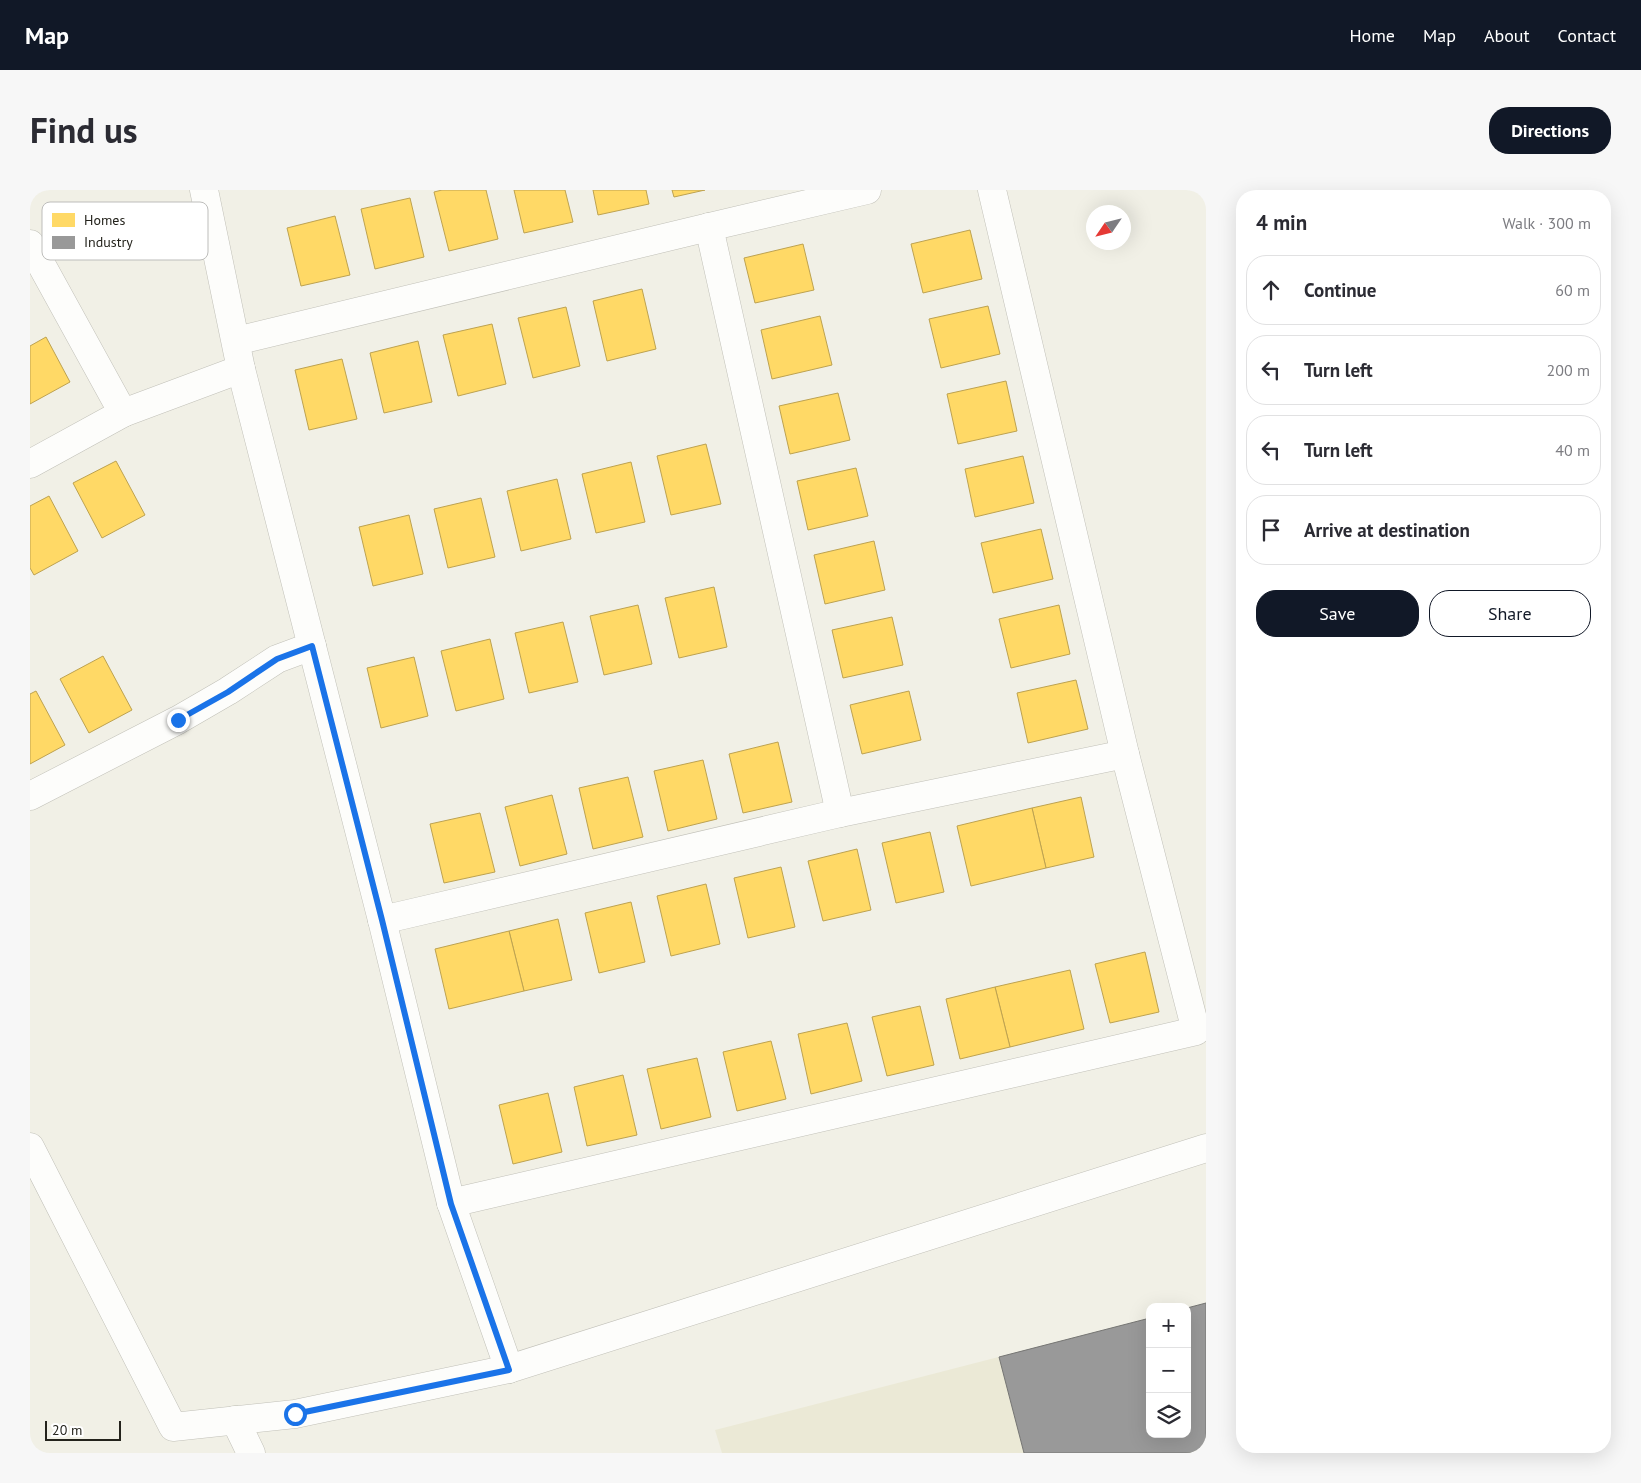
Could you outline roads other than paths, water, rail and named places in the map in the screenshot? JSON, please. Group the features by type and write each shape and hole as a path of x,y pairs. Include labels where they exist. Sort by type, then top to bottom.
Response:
{"street":[{"path":"236,342 867,190"},
{"path":"451,1204 1196,1031 1125,754 992,190"},
{"path":"208,209 241,369 382,920 451,1204 509,1370"},
{"path":"708,227 840,813"},
{"path":"30,244 123,413"},
{"path":"30,464 123,413 241,369"},
{"path":"30,796 178,720 228,692 277,659 312,646"},
{"path":"382,920 840,813 1125,754"},
{"path":"30,1147 173,1427 295,1414 509,1370 1206,1148"},
{"path":"235,1420 250,1453"}]}
